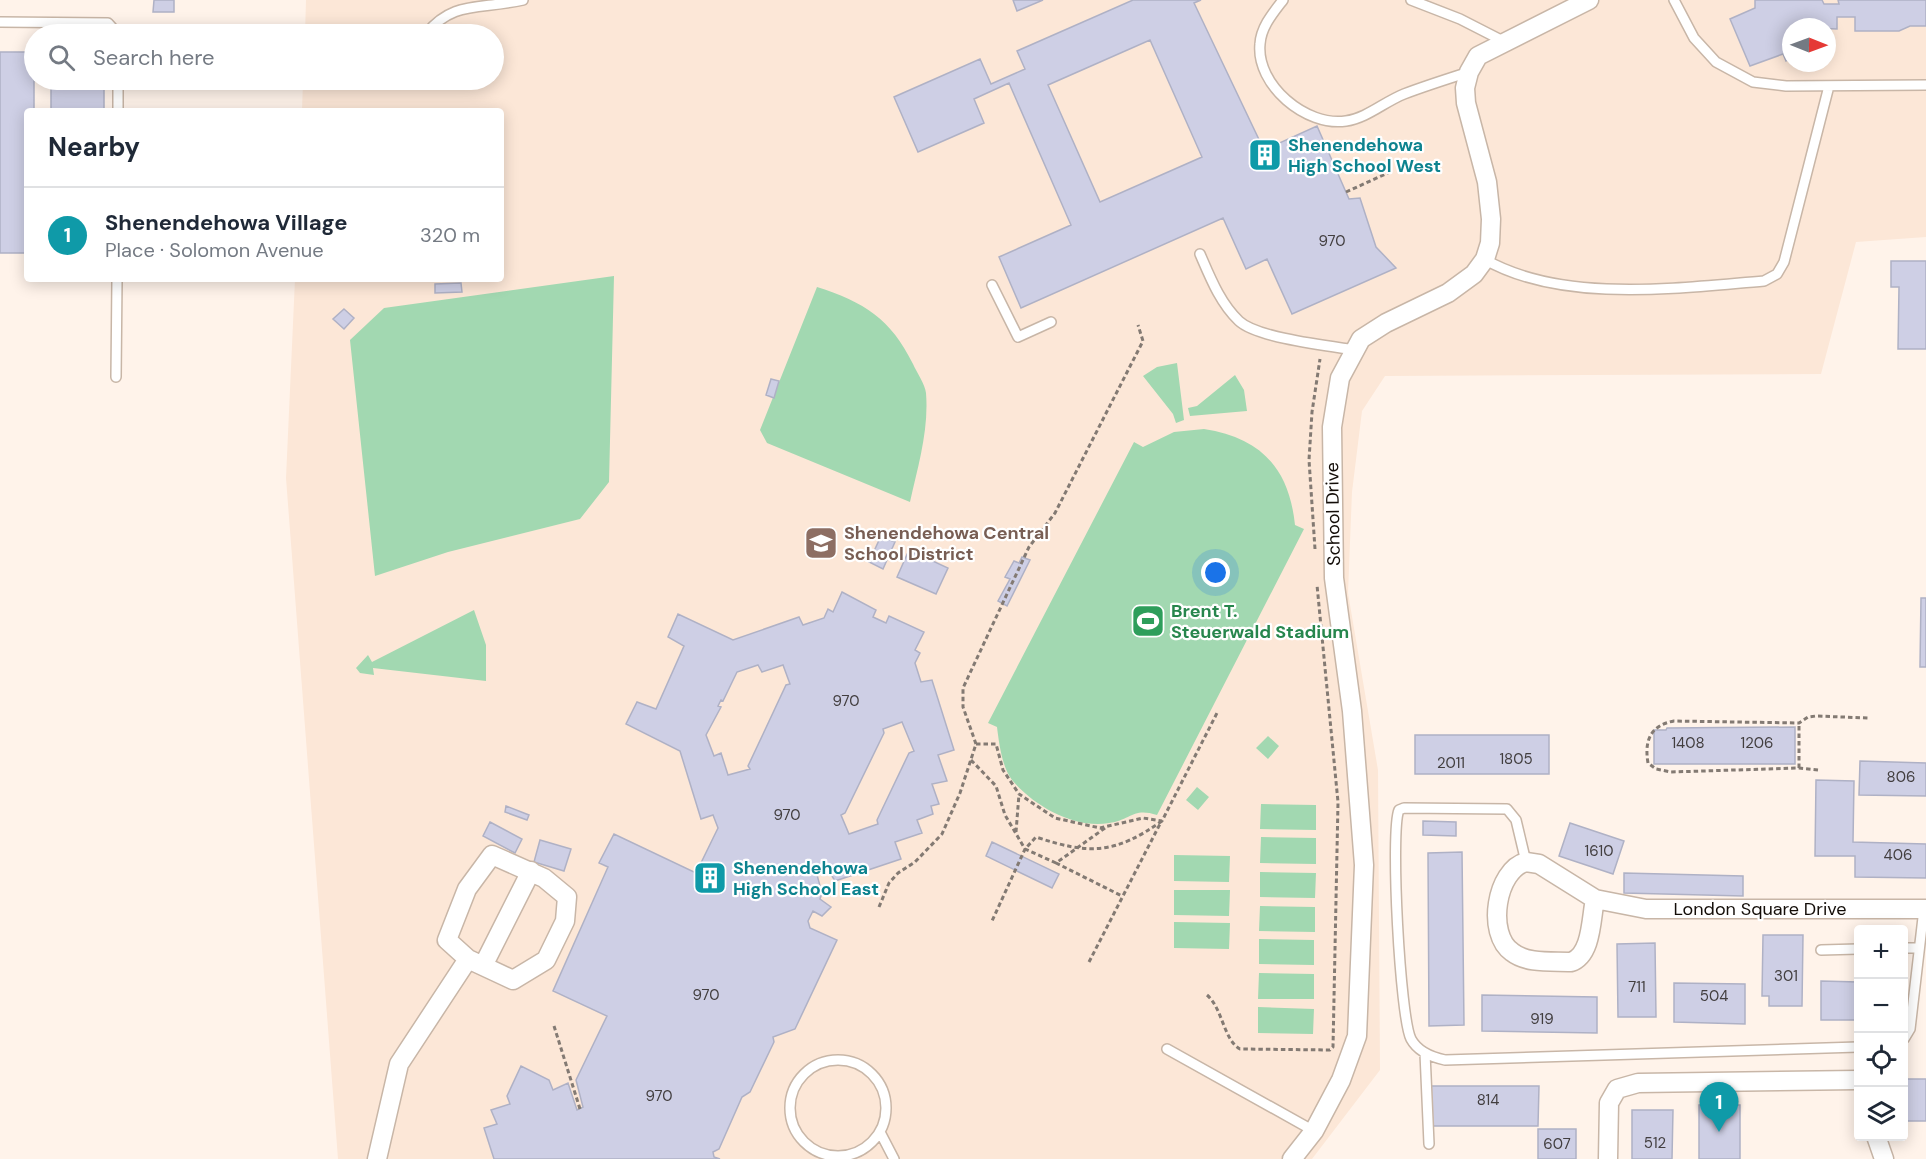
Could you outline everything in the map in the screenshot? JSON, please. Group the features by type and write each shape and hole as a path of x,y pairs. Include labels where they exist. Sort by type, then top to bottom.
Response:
{"street":[{"path":"1484,260 1490,243 1491,219 1487,182 1466,103 1465,88 1469,72 1478,57 1589,0"},
{"name":"School Drive","path":"1292,1159 1314,1131 1341,1080 1357,1036 1364,910 1364,865 1352,711 1334,578 1332,427 1340,378 1361,339 1386,323 1448,293 1474,274 1484,260"},
{"path":"492,855 531,872 567,897 565,921 546,960 513,980 476,962 447,939 467,889 492,855"},
{"path":"1526,862 1511,872 1497,910 1498,937 1512,953 1535,960 1577,960 1585,949 1595,899"},
{"name":"London Square Drive","path":"1526,862 1539,864 1595,899 1646,909 1925,909"},
{"path":"377,1159 399,1064 476,962 531,872"},
{"path":"1608,1159 1609,1103 1617,1089 1638,1083 1854,1080"},
{"path":"1877,1141 1884,1159"}],"lane":[{"path":"432,24 437,16 464,3 508,3 523,0"},
{"path":"1283,0 1266,23 1260,44 1263,66 1273,86 1308,114 1344,121 1358,117 1402,94 1469,72"},
{"path":"1411,0 1505,42"},
{"path":"1674,0 1694,38 1716,62 1754,82 1786,86 1926,85"},
{"path":"0,22 109,24"},
{"path":"1484,260 1508,273 1544,282 1638,290 1764,281 1777,274 1784,262 1829,86"},
{"path":"118,90 118,108"},
{"path":"1200,254 1215,289 1240,322 1266,333 1355,351"},
{"path":"116,377 117,282"},
{"path":"992,285 1018,337 1051,322"},
{"path":"1526,862 1516,820 1507,809 1404,808 1399,810 1396,880 1404,1005 1410,1038 1425,1053 1445,1060 1854,1047"},
{"path":"1908,1033 1910,1029 1925,909"},
{"path":"1908,948 1919,948"},
{"path":"1821,950 1854,949"},
{"path":"1167,1049 1314,1131"},
{"path":"1425,1053 1429,1144"},
{"path":"839,1059 855,1062 870,1071 880,1084 886,1099 886,1116 880,1132 859,1156 825,1155 811,1148 800,1138 792,1124 790,1109 792,1094 799,1080 809,1069 823,1061 839,1059"},
{"path":"880,1132 894,1159"}],"path":[{"path":"1346,192 1390,172"},
{"path":"879,907 889,883 898,873 915,862 942,834 960,793 976,744 963,707 963,688 1029,548 1055,513 1143,341 1138,325"},
{"path":"1316,561 1309,460 1312,412 1320,359"},
{"path":"1207,995 1221,1016 1234,1046 1240,1049 1330,1050 1333,1047 1338,802 1317,607 1317,584"},
{"path":"1089,962 1217,713"},
{"path":"1818,770 1799,768 1671,772 1656,769 1648,763 1646,753 1651,731 1664,723 1799,723 1808,717 1816,716 1868,718"},
{"path":"1799,723 1799,768"},
{"path":"976,744 996,744 1003,770 1019,794 1055,819 1107,827"},
{"path":"971,760 996,786 1005,814 1025,849 1123,897"},
{"path":"1016,834 1019,794"},
{"path":"1056,863 1107,827 1143,818 1162,821"},
{"path":"992,921 1025,849 1036,837 1078,848 1114,847 1133,841 1162,821"},
{"path":"554,1026 580,1109"}],"shaded area":[{"name":"Shenendehowa Central School District","path":"306,0 1926,0 1926,237 1856,242 1821,374 1385,376 1362,411 1352,492 1348,593 1378,770 1380,1070 1312,1159 338,1159 286,478 295,282 504,282 504,108 302,108 303,90 504,90 504,24 305,24"}],"green space":[{"path":"614,276 609,482 580,519 448,552 375,576 350,340 384,308"},
{"path":"817,287 862,306 885,324 904,348 924,386 926,421 910,502 767,443 760,430"},
{"path":"1177,363 1184,420 1176,423 1173,414 1143,376 1157,367"},
{"path":"1235,375 1244,390 1247,411 1190,416 1188,408 1197,406"},
{"name":"Brent T. Steuerwald Stadium","path":"1204,429 1224,433 1241,440 1256,448 1269,459 1279,472 1286,487 1295,525 1304,529 1157,815 1142,812 1109,823 1096,824 1069,819 1043,807 1012,780 1003,762 997,727 988,723 1134,442 1143,447 1174,432"},
{"path":"474,610 486,645 486,681 373,668 374,675 360,673 356,668 368,655 372,662"},
{"path":"1268,736 1279,746 1268,759 1256,748"},
{"path":"1197,787 1209,797 1198,810 1186,800"},
{"path":"1261,804 1316,805 1316,830 1260,829"},
{"path":"1261,837 1316,838 1316,864 1260,863"},
{"path":"1174,855 1230,856 1229,882 1174,881"},
{"path":"1260,872 1316,873 1315,898 1260,897"},
{"path":"1174,890 1230,890 1229,916 1174,915"},
{"path":"1260,906 1315,907 1315,932 1259,931"},
{"path":"1174,922 1230,923 1229,949 1174,948"},
{"path":"1259,939 1314,940 1314,965 1259,964"},
{"path":"1259,973 1314,974 1314,999 1258,999"},
{"path":"1258,1007 1314,1009 1313,1034 1258,1033"}],"building":[{"path":"154,0 174,0 174,12 153,12"},
{"path":"1013,0 1043,0 1017,11"},
{"name":"Shenendehowa High School West","path":"1133,0 1201,0 1194,3 1264,150 1317,126 1349,199 1360,198 1376,247 1396,268 1292,314 1267,259 1246,269 1223,218 1021,308 999,257 1071,225 1009,83 974,99 984,123 918,152 894,97 980,59 991,84 1025,69 1017,51","holes":["1150,40 1202,157 1100,202 1048,85"]},
{"path":"1755,0 1822,0 1824,4 1839,4 1838,0 1926,0 1926,26 1910,26 1899,31 1855,31 1855,17 1837,17 1837,29 1836,18 1782,18 1782,54 1750,66 1730,19 1755,8"},
{"path":"0,52 24,52 24,90 34,90 34,108 24,108 24,253 0,253"},
{"path":"51,90 104,90 104,108 51,108"},
{"path":"1891,261 1926,261 1926,349 1898,349 1899,287 1891,287"},
{"path":"461,283 462,292 435,293 435,284"},
{"path":"344,309 354,318 344,329 333,319"},
{"path":"771,379 779,381 774,398 766,395"},
{"path":"881,536 895,542 883,569 869,562"},
{"path":"909,550 948,568 936,594 897,577"},
{"path":"1022,557 1030,560 1007,606 998,601 1010,579 1005,577 1014,561 1019,563"},
{"name":"Shenendehowa High School East","path":"842,592 876,610 873,617 886,623 889,616 924,632 915,650 920,653 915,663 921,682 932,680 954,750 938,755 947,781 932,784 939,804 931,806 933,814 917,820 922,833 895,842 901,859 835,881 829,871 817,875 822,893 820,899 831,907 822,916 813,911 808,921 810,928 837,940 795,1029 773,1037 774,1042 750,1092 742,1097 719,1149 713,1152 714,1157 720,1159 494,1159 484,1128 497,1124 491,1110 510,1104 507,1096 521,1066 549,1080 553,1090 568,1083 577,1110 583,1107 576,1080 607,1016 553,991 608,867 599,863 614,834 696,873 718,828 713,815 701,819 680,751 626,724 637,702 656,709 684,646 668,637 678,614 733,640 799,617 803,625 824,618 828,609 833,612","holes":["758,665 762,672 783,665 790,684 786,685 748,766 750,769 728,775 721,753 714,756 706,735 721,707 718,706 721,700 723,701 737,672","902,722 914,751 909,753 877,820 878,824 849,834 841,815 845,813 884,733 883,729"]},
{"path":"1921,598 1926,598 1926,667 1920,667"},
{"path":"1795,727 1795,764 1654,764 1654,730"},
{"path":"1415,735 1549,735 1549,774 1415,774"},
{"path":"1860,761 1926,763 1926,796 1859,795"},
{"path":"1816,780 1854,781 1853,842 1926,844 1926,878 1855,877 1855,856 1815,856"},
{"path":"506,806 529,815 527,820 505,812"},
{"path":"1423,821 1456,822 1456,836 1423,835"},
{"path":"490,822 522,839 515,853 483,836"},
{"path":"1570,823 1624,841 1613,874 1559,856"},
{"path":"540,840 571,849 564,871 534,862"},
{"path":"992,842 1059,874 1052,888 986,856"},
{"path":"1462,852 1464,1025 1429,1026 1428,853"},
{"path":"1624,873 1743,876 1743,896 1624,893"},
{"path":"1763,935 1803,935 1802,1006 1769,1006 1769,996 1762,996"},
{"path":"1655,943 1656,1017 1618,1017 1617,944"},
{"path":"1821,981 1854,982 1854,1020 1821,1020"},
{"path":"1674,983 1745,984 1745,1024 1674,1022"},
{"path":"1482,995 1597,997 1597,1033 1482,1031"},
{"path":"1908,1079 1926,1079 1926,1121 1908,1121"},
{"path":"1431,1086 1539,1086 1538,1126 1431,1126"},
{"path":"1699,1105 1740,1105 1740,1159 1699,1159"},
{"path":"1632,1110 1673,1110 1672,1159 1632,1159"},
{"path":"1538,1129 1576,1129 1576,1159 1538,1159"}],"place":[{"name":"Shenendehowa High School West","path":"1265,155"},
{"name":"Shenendehowa Central School District","path":"821,543"},
{"name":"Brent T. Steuerwald Stadium","path":"1148,621"},
{"name":"Shenendehowa High School East","path":"710,878"},
{"name":"Shenendehowa Village","path":"1719,1132"}]}
